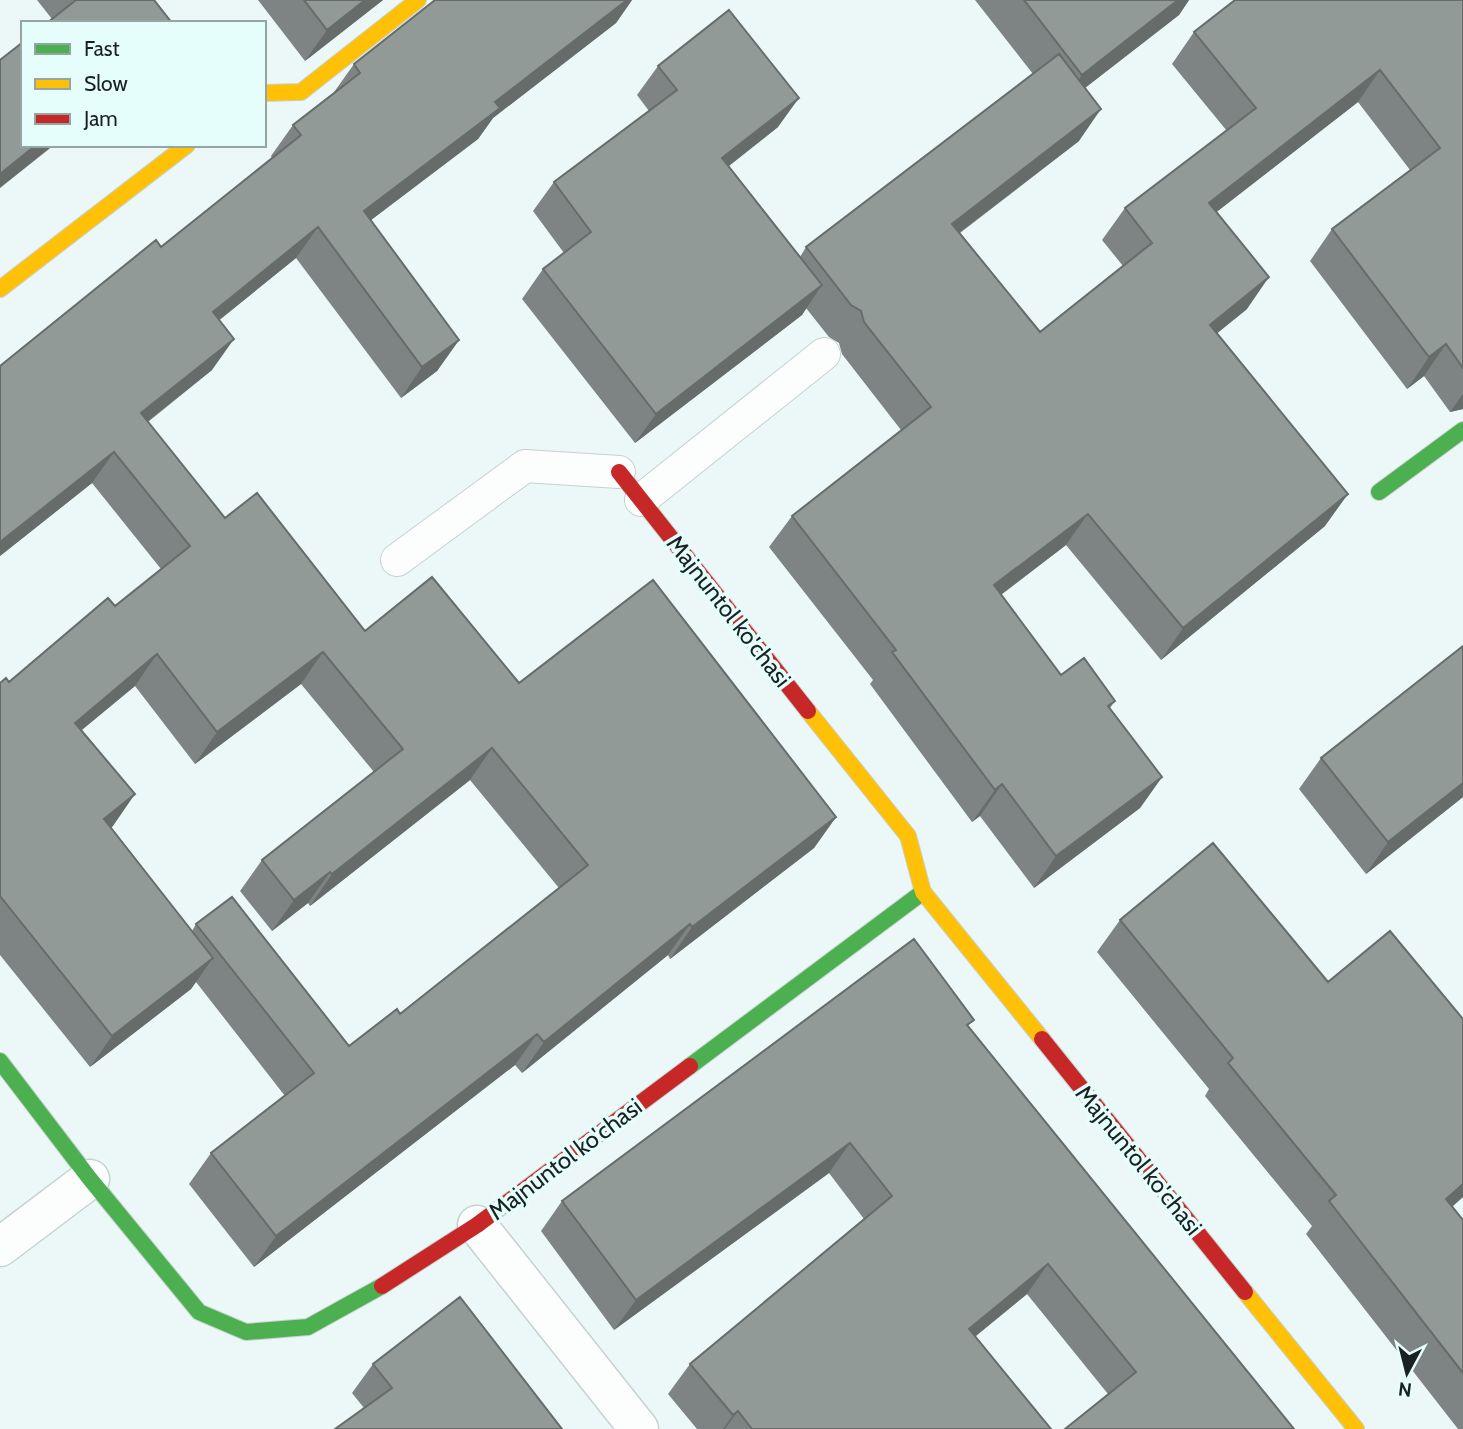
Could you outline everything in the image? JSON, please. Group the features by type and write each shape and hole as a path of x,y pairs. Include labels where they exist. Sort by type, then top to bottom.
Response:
{"street":[{"path":"266,93 302,93 418,0"},
{"path":"0,289 184,147"},
{"path":"1379,492 1463,430"},
{"name":"Majnuntol ko'chasi","path":"619,472 908,836 923,892 1356,1429"},
{"name":"Majnuntol ko'chasi","path":"0,1060 90,1179 199,1312 246,1332 308,1327 364,1297 477,1225 923,892"},
{"path":"0,1247 90,1179"},
{"name":"Majnuntol ko'chasi","path":"477,1225 639,1429"}],"lane":[{"path":"641,500 824,354"},
{"path":"397,560 525,466 619,472"}],"building":[{"path":"76,0 154,0 170,21 50,21"},
{"path":"304,0 365,0 327,30"},
{"path":"435,0 627,0 495,102 500,108 364,211 459,340 422,367 318,227 213,312 234,339 141,413 225,518 257,493 365,631 432,577 519,683 653,580 836,817 692,927 690,924 544,1042 537,1034 276,1236 211,1153 314,1073 196,924 232,897 349,1046 397,1009 400,1014 588,865 492,748 332,874 330,872 294,900 262,860 403,749 323,652 217,732 157,654 75,723 135,794 104,819 213,958 112,1036 0,896 0,683 6,678 9,682 108,598 115,606 190,546 114,452 0,542 0,366 156,240 161,247 301,135 293,125 360,73 354,64"},
{"path":"1024,0 1178,0 1082,75"},
{"path":"1235,0 1463,0 1463,368 1446,344 1429,357 1332,229 1440,148 1380,70 1209,203 1269,277 1210,325 1348,494 1183,628 1088,514 994,585 1061,675 1084,658 1115,701 1108,706 1162,777 1056,856 1002,784 995,790 892,652 896,650 792,516 931,407 864,322 861,311 851,305 806,247 1059,54 1101,109 952,224 1040,332 1152,243 1125,208 1256,108 1194,32"},
{"path":"729,10 799,98 722,158 822,285 656,414 543,269 591,232 554,182 677,90 658,66"},
{"path":"21,44 21,147 34,147 0,174 0,60"},
{"path":"1463,646 1463,783 1388,842 1321,758"},
{"path":"1213,843 1328,982 1390,931 1463,1019 1463,1184 1446,1199 1463,1220 1463,1373 1329,1201 1336,1195 1228,1063 1233,1058 1120,920"},
{"path":"914,939 974,1020 967,1025 1294,1429 1065,1429 1136,1372 1048,1264 969,1329 1051,1429 752,1429 738,1411 733,1415 690,1364 892,1196 850,1143 636,1300 562,1201"},
{"path":"460,1297 562,1429 335,1429 392,1388 373,1364"}],"traffic: fast":[{"path":"1379,492 1463,430"},
{"path":"690,1066 923,892"},
{"path":"0,1061 90,1179 199,1312 246,1332 308,1327 382,1286"}],"traffic: slow":[{"path":"266,93 301,92 418,0"},
{"path":"0,289 184,147"},
{"path":"808,711 908,836 923,892 1042,1039"},
{"path":"1245,1292 1356,1429"}],"traffic: jam":[{"path":"619,472 808,711"},
{"path":"1042,1039 1245,1292"},
{"path":"382,1286 477,1225 690,1066"}]}
